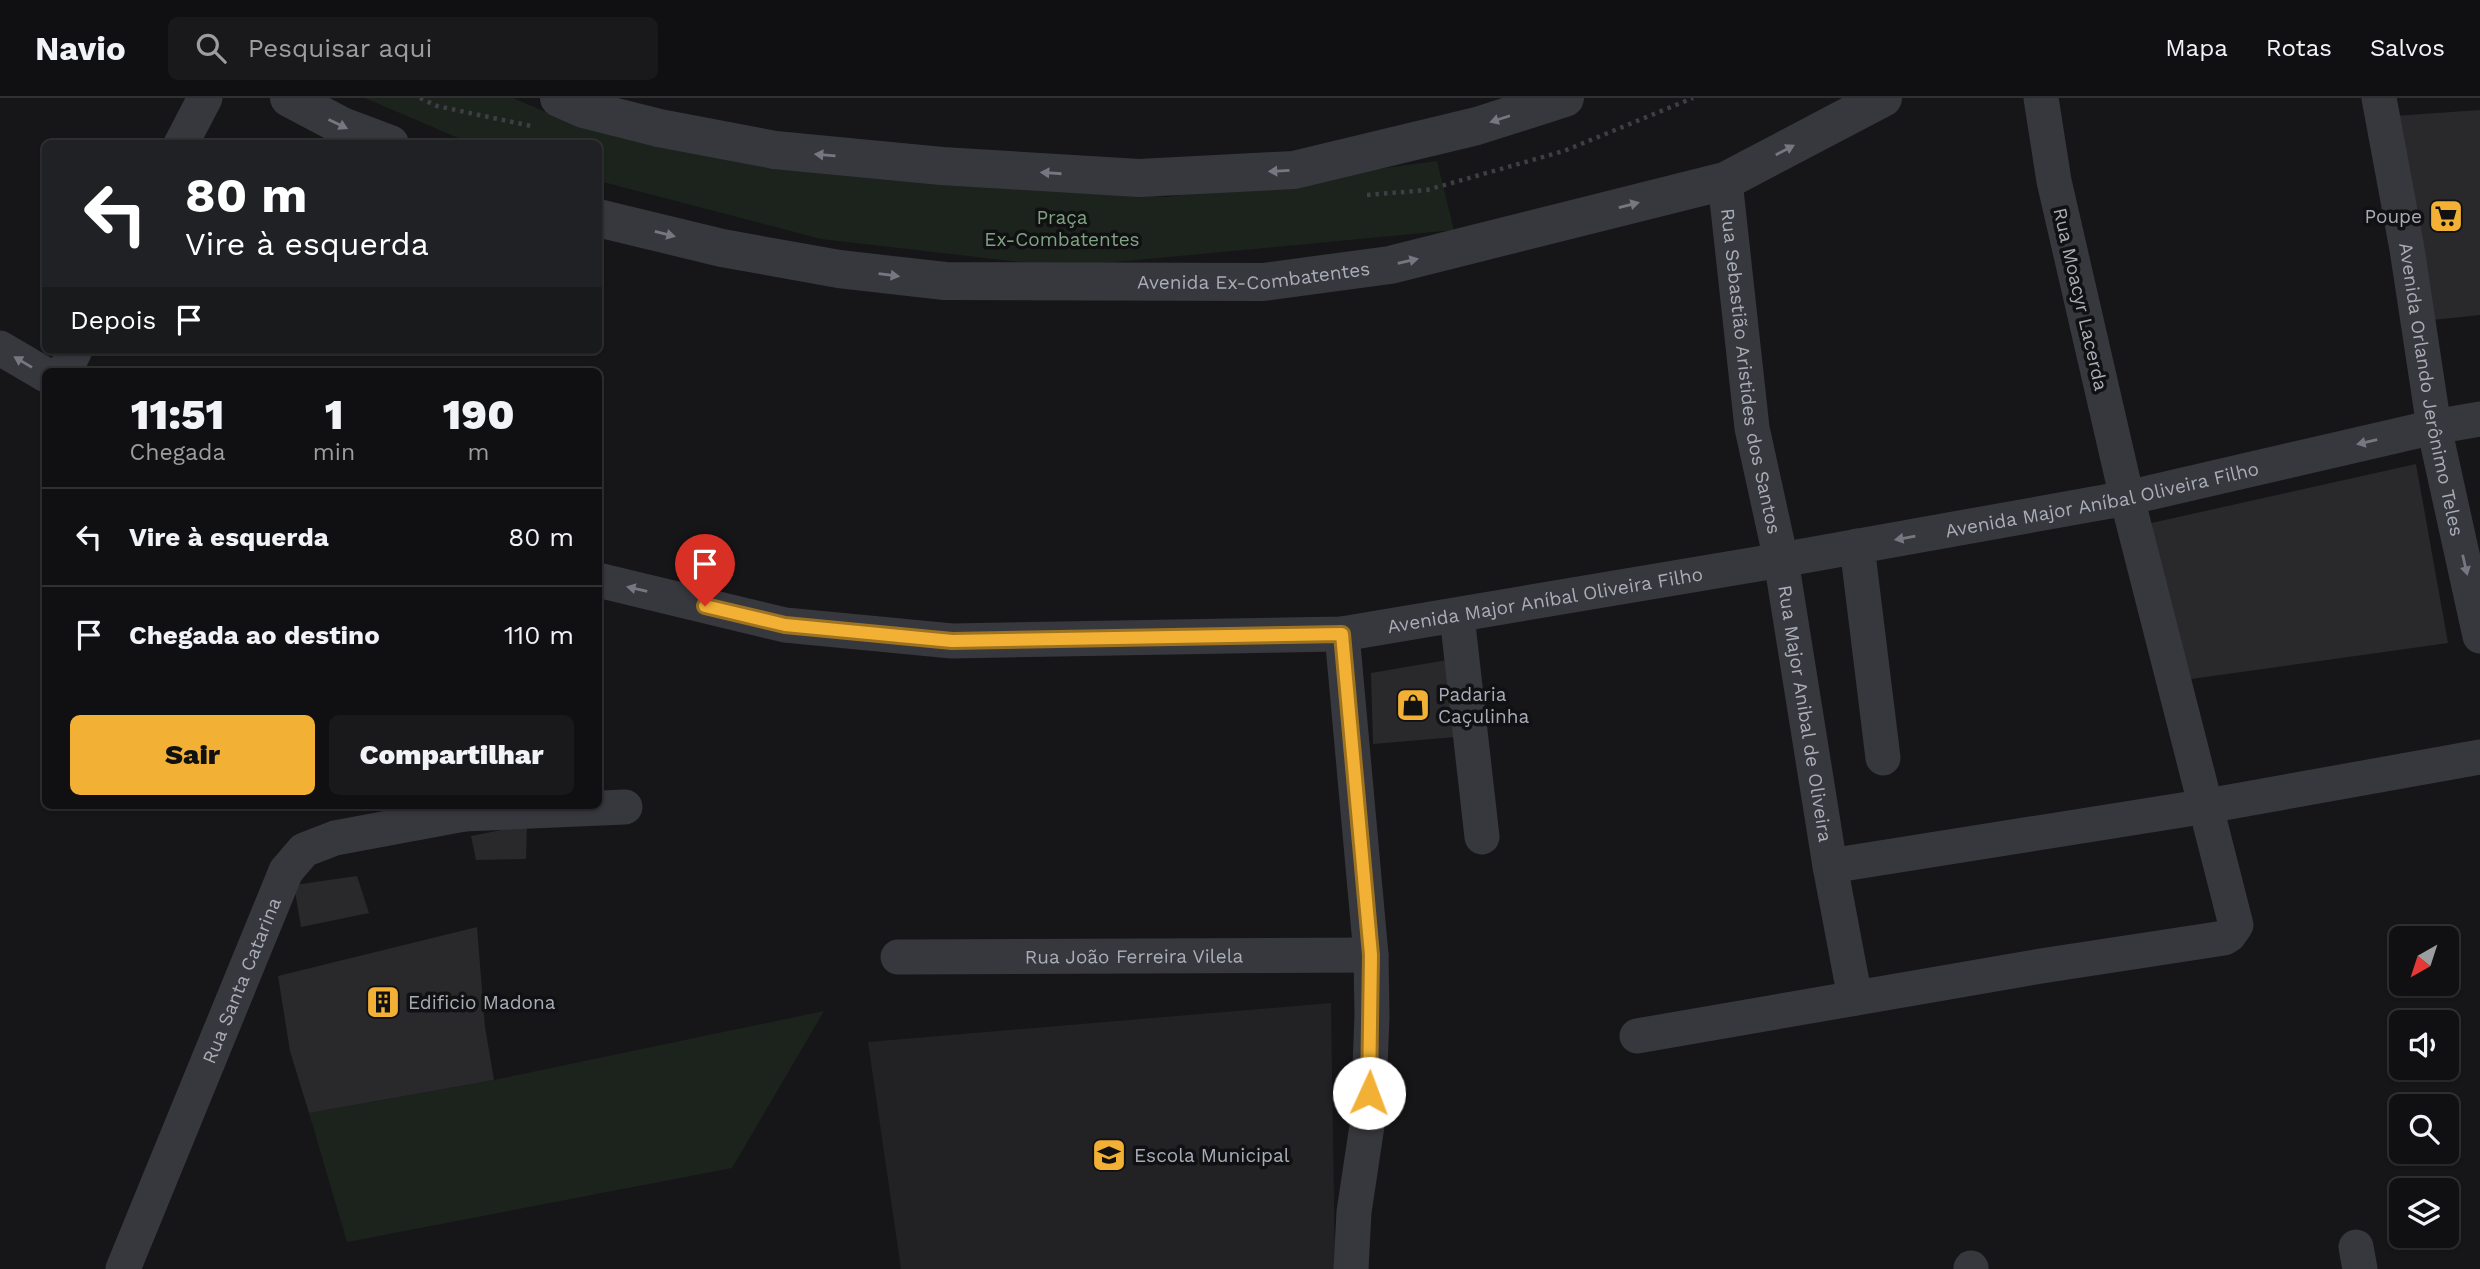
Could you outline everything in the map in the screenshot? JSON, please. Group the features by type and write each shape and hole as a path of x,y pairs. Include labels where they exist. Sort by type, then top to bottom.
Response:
{"street":[{"path":"183,140 205,98"},
{"path":"289,98 342,127 379,140"},
{"path":"575,102 659,128 775,150 942,166 1139,178 1294,170 1477,126 1565,98"},
{"name":"Avenida Ex-Combatentes","path":"602,219 722,248 839,269 946,281 1263,282 1390,265 1725,181 1883,98"},
{"name":"Rua Moacyr Lacerda","path":"1855,998 2229,935 2236,925 2127,498 2054,181 2041,98"},
{"name":"Avenida Orlando Jerônimo Teles","path":"2379,98 2407,249 2434,426 2480,636"},
{"name":"Rua Sebastião Aristides dos Santos","path":"1725,181 1752,428 1781,560"},
{"path":"0,348 42,373"},
{"name":"Avenida Major Aníbal Oliveira Filho","path":"602,581 785,625 952,641 1342,634 2127,498 2434,426 2480,419"},
{"path":"1857,546 1883,758"},
{"name":"Rua Major Anibal de Oliveira","path":"1781,560 1830,866 1855,998"},
{"path":"1457,616 1482,837"},
{"path":"1342,634 1371,955 1372,1016 1368,1119 1354,1212 1351,1269"},
{"path":"1830,866 2207,806 2480,757"},
{"name":"Rua Santa Catarina","path":"602,807 625,807"},
{"name":"Rua Santa Catarina","path":"122,1269 276,895 291,865 304,850 335,838 463,810 517,809"},
{"name":"Rua João Ferreira Vilela","path":"898,957 1371,955"},
{"path":"1637,1036 1855,998"}],"shaded area":[{"name":"Escola Municipal","path":"1331,1003 1335,1269 901,1269 868,1042"}],"green space":[{"name":"Praça Ex-Combatentes","path":"365,98 513,98 562,119 984,185 1166,197 1437,161 1454,230 1063,267 821,239 602,182 602,140 463,140"},
{"path":"824,1011 732,1168 347,1242 309,1113 494,1080"}],"building":[{"name":"Poupe","path":"2480,110 2480,315 2432,320 2394,116"},
{"path":"2416,464 2448,643 2184,680 2138,526"},
{"name":"Padaria Caçulinha","path":"1453,659 1455,737 1373,744 1371,673"},
{"path":"527,825 526,859 476,860 471,836"},
{"path":"357,876 369,913 301,927 294,885"},
{"name":"Edificio Madona","path":"477,927 485,1027 494,1080 309,1113 290,1051 278,976"}],"place":[{"name":"Poupe","path":"2446,216"},
{"name":"Padaria Caçulinha","path":"1413,705"},
{"name":"Edificio Madona","path":"383,1002"},
{"name":"Escola Municipal","path":"1109,1155"}],"route":[{"path":"705,606 785,625 952,641 1342,634 1371,955 1369,1093"}]}
